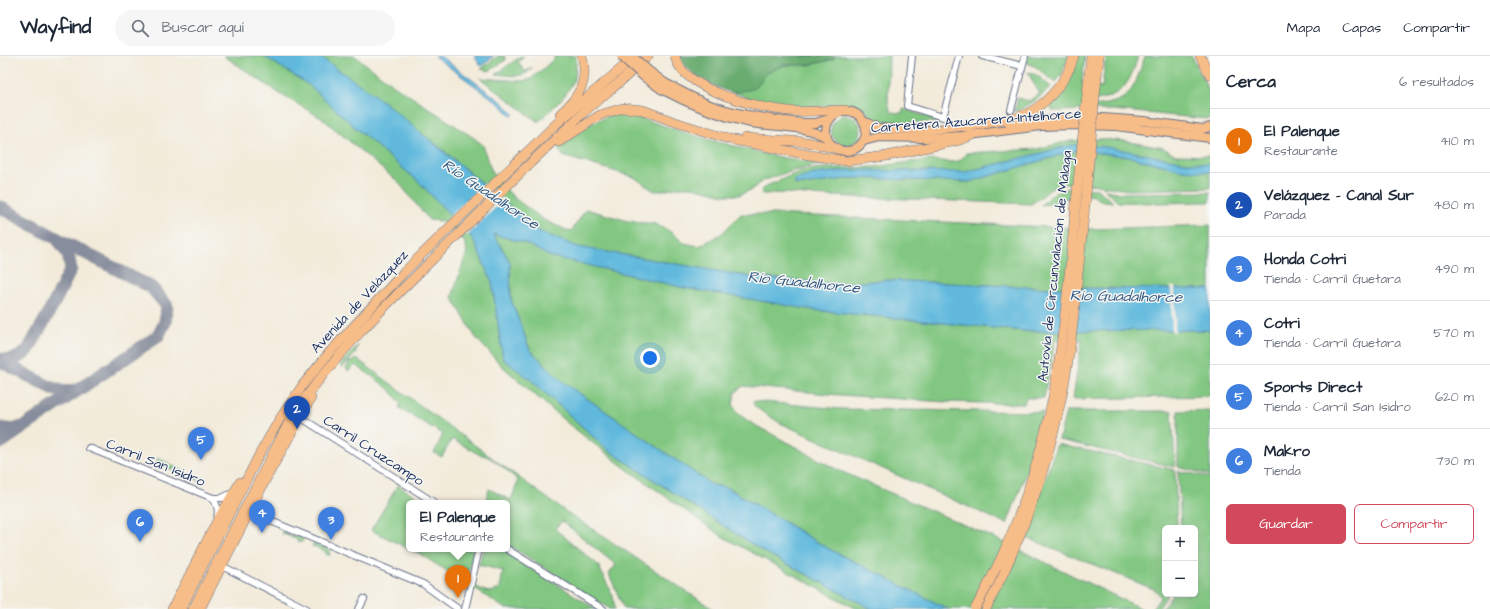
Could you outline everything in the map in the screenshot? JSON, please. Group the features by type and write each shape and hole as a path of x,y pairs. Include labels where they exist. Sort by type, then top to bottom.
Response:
{"highway":[{"path":"540,136 577,95 584,82 585,68 582,56"},
{"path":"675,56 679,67 690,77 724,96 762,108 791,111 845,110"},
{"path":"966,127 1018,116 1033,110 1062,83 1074,56"},
{"name":"Autovía de Circunvalación de Málaga","path":"986,609 1015,548 1034,500 1047,459 1061,400 1073,325 1092,86 1091,56"},
{"name":"Autovía de Circunvalación de Málaga","path":"975,609 1000,558 1025,498 1038,456 1052,399 1064,325 1092,86 1099,56"},
{"path":"1200,56 1210,75"},
{"path":"551,146 635,62"},
{"name":"Avenida de Velázquez","path":"182,609 259,455 279,420 311,375 351,328 403,273 499,179 540,136 635,62"},
{"path":"551,146 600,115 623,108 643,110 702,131 753,145 846,161 887,156 960,140 973,135"},
{"path":"702,131 743,138 807,142 838,149"},
{"name":"Avenida de Velázquez","path":"193,609 291,418 308,392 328,367 411,281 535,159 546,154 551,146"},
{"path":"200,609 249,512 300,417 313,395 325,379 355,344 359,334"},
{"path":"172,609 217,521 248,466 259,455"}],"main road":[{"path":"621,56 635,62 664,86 696,107 730,118 811,131 827,138"},
{"path":"664,86 725,110 805,123 815,123 829,119 839,111 845,110 856,113 865,122 866,129 864,141 853,150 846,151 838,149 830,143 827,138 826,127 829,119"},
{"name":"Carretera Azucarera-Intelhorce","path":"865,122 879,128 927,130 1058,118 1089,117 1144,121 1203,129 1210,127"},
{"name":"Carretera Azucarera-Intelhorce","path":"864,141 879,137 926,138 973,135 1041,126 1096,125 1210,138"}],"street":[{"path":"912,56 907,106 943,117 959,56"},
{"path":"982,56 1022,66"},
{"path":"1011,110 1025,56"},
{"name":"Carril Cruzcampo","path":"300,417 430,500"},
{"name":"Carril San Isidro","path":"89,448 213,498"},
{"path":"217,521 218,512 213,498 228,496 235,490"},
{"path":"249,512 423,584 458,609"},
{"path":"510,551 603,609"},
{"path":"465,609 478,552"},
{"path":"222,566 307,609"},
{"path":"359,609 364,599"}],"green space":[{"path":"224,56 264,56 309,85 358,130 419,182 473,239 492,282 503,359 530,379 608,450 761,550 872,609 857,609 723,537 624,467 566,422 502,366 476,338 452,297 467,251 464,241 443,221 429,220 399,183 323,119 280,94"},
{"path":"319,56 355,56 392,84 474,138 483,145 492,172 513,197 544,220 571,232 586,209 628,221 655,224 671,232 684,243 699,246 721,234 741,214 772,214 1093,229 1210,225 1210,289 1052,288 886,280 836,284 752,277 578,247 540,232 437,145"},
{"path":"498,56 504,56 506,60 489,71 481,69"},
{"path":"521,56 524,57 518,62 525,72 532,67 525,74 511,76 496,74"},
{"path":"555,56 576,56 575,78 561,100 538,122 480,78 523,81 531,79 554,59"},
{"path":"680,56 834,56 834,59 809,65 784,65 767,73 755,88 730,92 717,87 693,73 682,62"},
{"path":"834,56 889,56 888,103 891,112 902,113 903,109 945,122 879,122 869,116 862,107 783,106 761,102 732,92 755,88 767,73 784,65 809,65 833,59"},
{"path":"1029,56 1069,56 1062,74 1055,83 1036,67 1027,63"},
{"path":"1077,56 1085,56 1082,84 1102,87 1106,56 1138,56 1132,74 1123,88 1110,96 1091,101 1091,106 1115,102 1123,98 1133,87 1145,56 1192,56 1210,93 1210,118 1207,119 1114,110 1052,111 1051,103 1065,88"},
{"path":"1027,72 1037,75 1051,87 1043,95 1025,107 1014,112 1018,98 1029,101 1040,93"},
{"path":"625,113 699,137 774,156 821,164 782,174 763,181 751,190 739,195 724,195 692,187 679,187 662,191 654,191 634,177 563,156 558,148 581,130 597,120 615,114"},
{"path":"846,115 857,119 861,130 857,141 846,145 835,141 831,130 835,119"},
{"path":"1100,139 1125,141 1163,148 1176,155 1210,156 1210,164 1185,162 1106,147 1073,145 965,172 852,170 814,174 794,181 795,184 810,184 853,178 969,182 1074,151 1129,157 1183,170 1210,172 1210,188 1129,190 1092,184 1072,183 1056,186 1031,204 787,193 763,194 761,190 766,186 801,171 820,168 876,167 930,160 954,162 961,160 966,153 1037,149 1069,141"},
{"path":"1068,188 1097,189 1113,202 1102,201 1094,196 1083,194 1070,197 1056,203 1041,205 1052,194"},
{"path":"1105,190 1121,193 1210,192 1210,202 1118,202"},
{"path":"493,234 525,243 549,256 685,288 814,310 1024,331 1210,330 1210,396 1073,399 1082,339 1055,340 1044,398 1026,398 1024,404 946,402 839,395 743,386 735,393 733,404 738,414 755,425 838,470 1001,541 1142,609 948,609 827,548 729,488 712,485 563,382 530,350 511,300 510,262"},
{"path":"358,345 355,354 343,367 340,365"},
{"path":"357,359 562,509 713,609 624,609 609,574 616,565 562,521 555,529 598,565 613,596 615,609 610,609 510,546 510,500 486,500 489,489 511,500 518,480 494,461 452,439 442,457 434,453 443,434 399,408 401,404 392,392 368,373 355,365 349,371 346,369 349,362"},
{"path":"753,401 842,409 1043,412 1031,460 1007,524 780,423 755,407"},
{"path":"1210,410 1210,475 1178,467 1178,411"},
{"path":"1066,411 1172,411 1175,467 1059,440"},
{"path":"1057,444 1175,470 1177,525 1162,525 1162,597 1166,597 1158,609 1152,609 1161,597 1156,590 1025,537"},
{"path":"158,458 200,480 200,481 156,463"},
{"path":"1178,471 1210,477 1210,609 1162,609 1171,597 1198,597 1198,525 1181,525"},
{"path":"398,485 421,500 406,500 406,548 371,530"},
{"path":"282,531 304,538 302,542 298,542 296,539 281,533"},
{"path":"314,542 329,549 330,555 326,555 326,552 314,546 312,547"},
{"path":"416,552 473,552 466,583"},
{"path":"482,552 507,552 596,609 506,609 473,588 475,586 484,591 490,592 500,588 503,571 479,565"}],"water":[{"name":"Río Guadalhorce","path":"264,56 319,56 384,102 540,232 578,247 752,277 836,284 886,280 1052,288 1210,289 1210,330 1024,331 814,310 685,288 549,256 525,243 493,234 510,262 511,300 530,350 563,382 712,485 728,488 827,548 948,609 872,609 761,550 608,450 530,379 503,359 492,282 473,239 419,182 358,130 309,85"},
{"path":"434,56 440,56 502,102 514,114 511,116 501,105"},
{"path":"474,56 494,56 481,66"},
{"path":"1073,145 1106,147 1185,162 1210,164 1210,172 1183,170 1129,157 1074,151 969,182 853,178 810,184 795,184 794,180 814,174 852,170 965,172"}],"pier":[{"path":"485,183 504,199 467,236 449,217"},
{"path":"1171,287 1175,287 1175,332 1172,332"}],"taxiway":[{"path":"0,207 151,287 167,306 165,322 158,336 0,443"},
{"path":"0,359 11,360 21,356 28,350 51,309 71,269 68,254 59,241"},
{"path":"0,361 52,388 64,392 76,390"},
{"path":"0,428 13,430 22,427"}],"place":[{"name":"Velázquez - Canal Sur","path":"297,429"},
{"name":"Sports Direct","path":"201,460"},
{"name":"Cotri","path":"262,533"},
{"name":"Honda Cotri","path":"331,540"},
{"name":"Makro","path":"140,542"},
{"name":"El Palenque","path":"458,598"}]}
